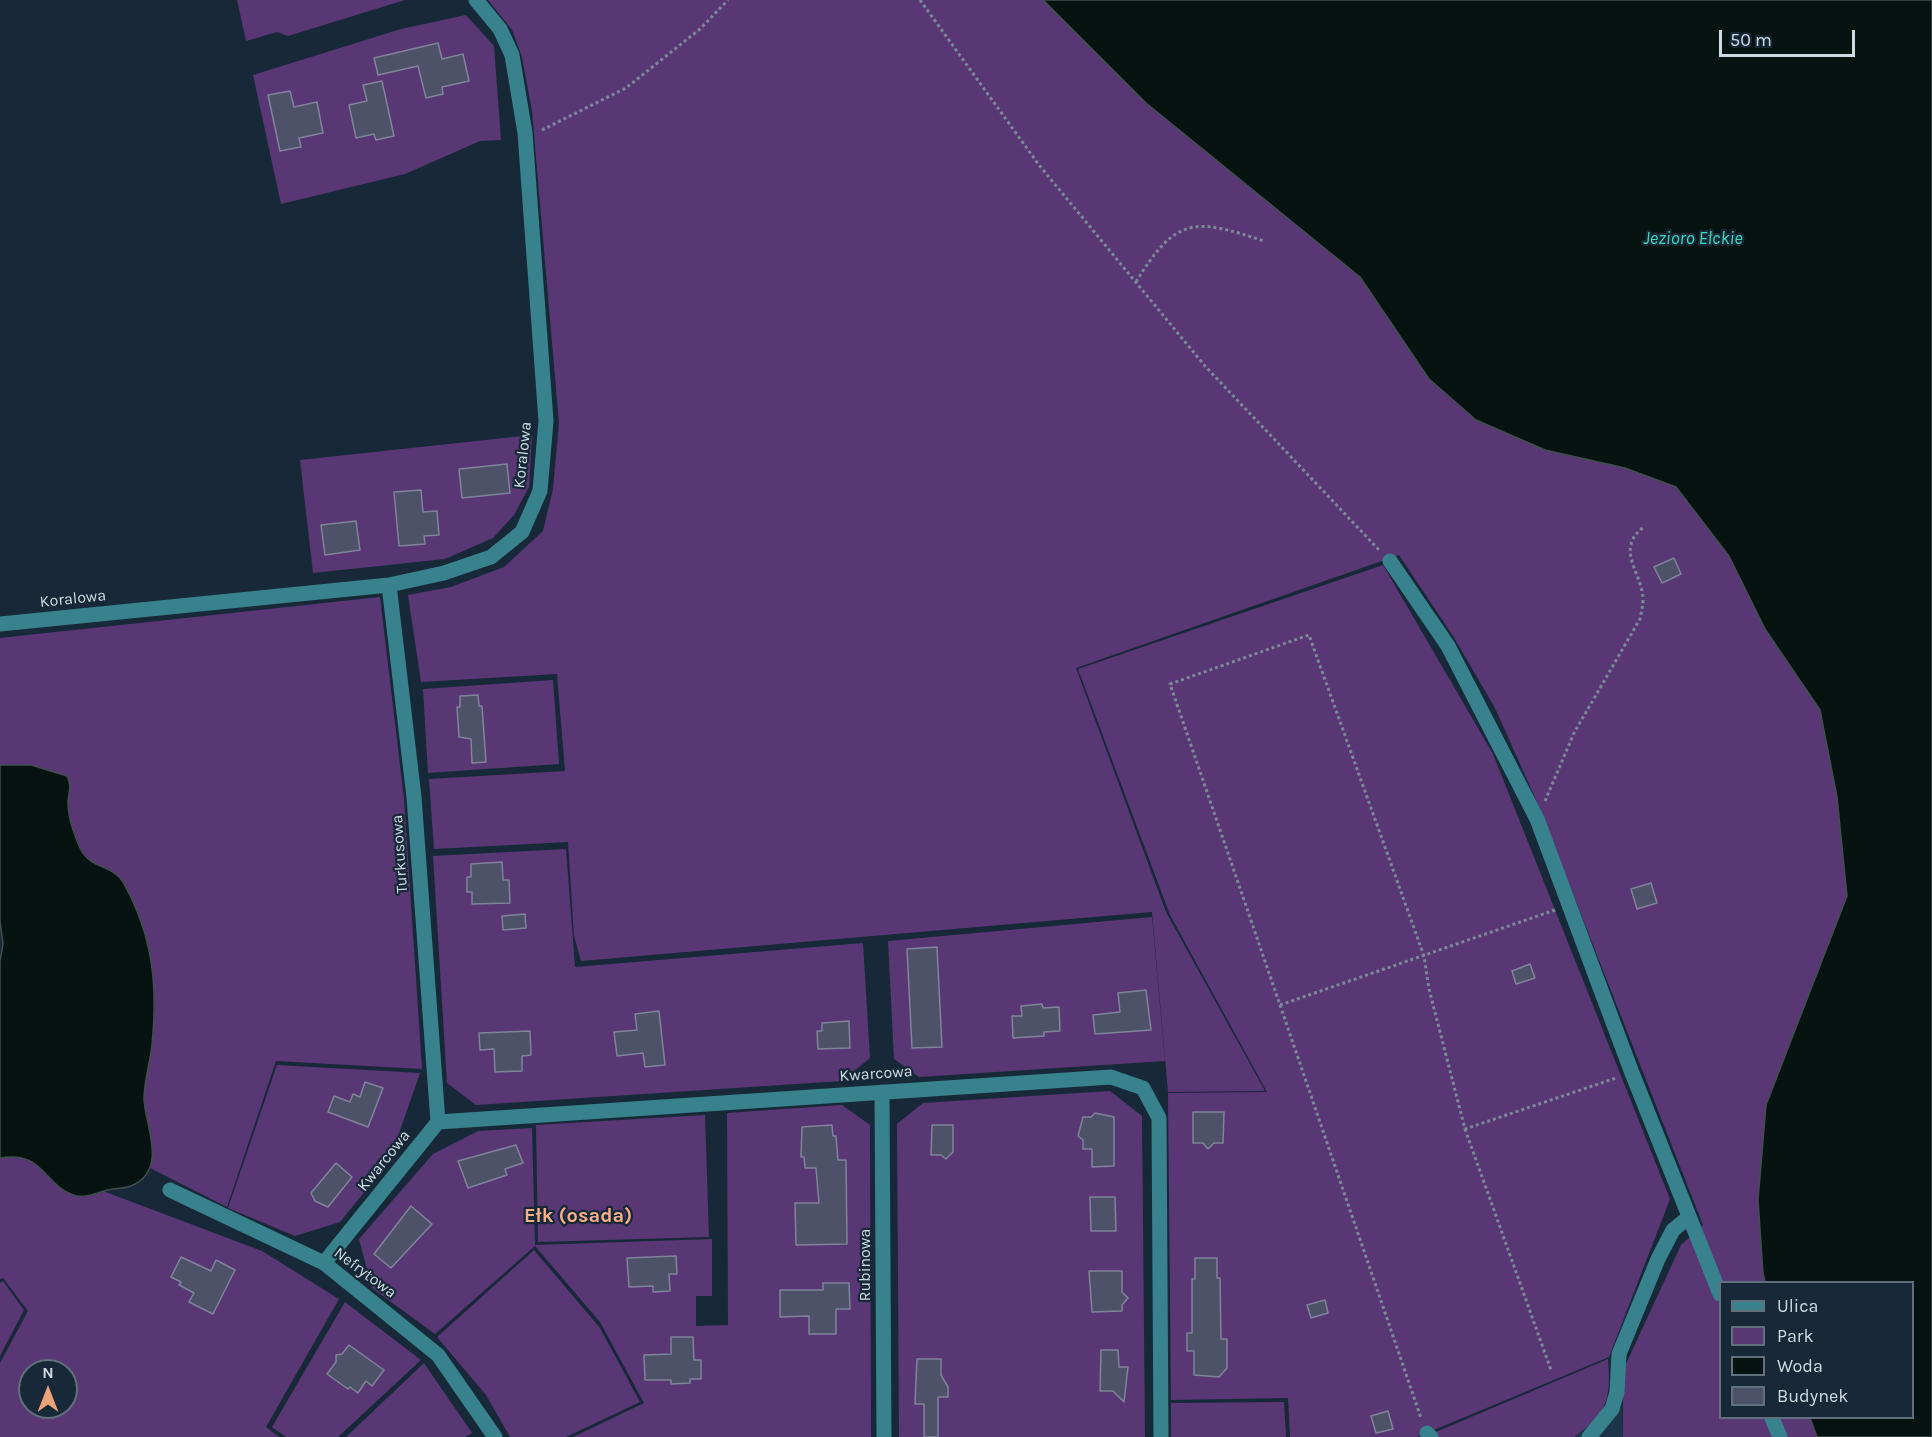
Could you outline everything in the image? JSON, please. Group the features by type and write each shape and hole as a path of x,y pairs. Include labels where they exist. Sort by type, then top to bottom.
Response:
{"street":[{"name":"Koralowa","path":"0,624 388,585 444,573 491,557 522,532 540,491 546,421 525,133 512,55 500,29 476,0"},
{"path":"1390,561 1448,646 1537,819 1632,1073 1719,1292"},
{"name":"Turkusowa","path":"388,585 414,797 438,1122"},
{"name":"Kwarcowa","path":"324,1263 438,1122 1111,1077 1143,1088 1159,1118 1161,1437"},
{"name":"Rubinowa","path":"882,1092 884,1437"},
{"name":"Nefrytowa","path":"170,1190 324,1263 438,1356 495,1437"},
{"path":"1589,1437 1612,1409 1617,1392 1619,1354 1658,1259 1673,1230 1689,1217"},
{"path":"1772,1419 1780,1437"}],"path":[{"path":"525,133 548,129 626,88 700,29 728,0"},
{"path":"920,0 1039,165 1205,366 1390,561"},
{"path":"1136,282 1153,253 1179,230 1194,226 1221,226 1264,240"},
{"path":"1537,819 1574,733 1640,620 1643,598 1634,572 1630,548 1634,534 1645,526"},
{"path":"1429,1435 1170,684 1309,635 1424,956 1429,989 1465,1129 1551,1370"},
{"path":"1280,1005 1568,905"},
{"path":"1465,1129 1632,1073"}],"shaded area":[{"path":"1607,1405 1622,1408 1623,1437 1574,1437 1588,1427"}],"green space":[{"path":"237,0 405,0 288,36 277,32 246,41"},
{"path":"488,0 1062,0 1625,468 1676,487 1729,556 1823,651 1847,896 1766,1105 1794,1281 1719,1281 1719,1419 1810,1419 1817,1437 1623,1437 1623,1381 1626,1364 1681,1245 1703,1225 1537,802 1495,708 1453,636 1399,555 1076,668 1166,912 1265,1091 1168,1092 1152,912 581,961 574,936 568,842 434,849 429,779 565,771 557,674 421,682 408,595 451,587 504,567 543,531 553,489 559,423 532,111 522,57 512,30"},
{"path":"466,15 494,46 501,140 480,141 405,174 281,204 253,75 401,29"},
{"path":"532,435 529,487 514,515 493,538 445,559 313,573 300,460"},
{"path":"1383,565 1493,754 1670,1199 1609,1357 1417,1437 1290,1437 1288,1398 1171,1400 1168,1093 1267,1092 1170,915 1078,669"},
{"path":"380,597 404,799 422,1069 276,1061 227,1207 148,1167 152,1149 144,1093 152,1046 155,1002 147,942 133,903 119,877 91,861 79,845 69,814 70,786 67,776 31,765 0,765 0,638"},
{"path":"553,680 559,764 428,773 423,689"},
{"path":"566,849 575,967 863,943 870,1058 854,1071 842,1071 842,1081 476,1105 447,1083 433,856"},
{"path":"1152,917 1165,1061 919,1077 894,1059 888,941"},
{"path":"277,1065 420,1073 389,1162 340,1222 295,1236 228,1208"},
{"path":"1110,1091 1142,1116 1145,1437 899,1437 897,1124 923,1103"},
{"path":"842,1105 870,1125 871,1437 573,1437 644,1403 600,1322 535,1246 435,1334 372,1288 359,1239 433,1154 478,1131 532,1128 535,1245 712,1239 712,1296 696,1296 696,1326 728,1325 727,1113"},
{"path":"705,1115 709,1237 538,1242 536,1125"},
{"path":"15,1155 39,1165 57,1184 90,1196 103,1191 262,1251 339,1299 266,1427 279,1437 0,1437 0,1363 28,1311 3,1278 0,1279 0,1158"},
{"path":"534,1250 600,1328 640,1402 566,1437 510,1437 486,1395 437,1337"},
{"path":"3,1281 24,1310 0,1356 0,1283"},
{"path":"345,1302 421,1360 338,1437 286,1437 272,1427"},
{"path":"1608,1359 1609,1385 1605,1404 1594,1420 1574,1437 1424,1437"},
{"path":"424,1363 472,1433 465,1437 346,1437"},
{"path":"1284,1402 1286,1437 1171,1437 1171,1403"}],"water":[{"name":"Jezioro Ełckie","path":"1043,0 1932,0 1932,1437 1817,1437 1810,1419 1914,1419 1914,1281 1765,1281 1763,1273 1758,1200 1766,1105 1847,896 1837,797 1820,710 1765,629 1729,556 1676,487 1625,468 1545,450 1476,420 1429,379 1360,277 1146,103"},
{"path":"0,765 31,765 67,776 70,786 69,814 81,850 90,861 114,872 123,882 147,941 153,981 154,1023 144,1099 152,1159 143,1179 125,1188 107,1190 88,1196 77,1196 57,1185 35,1164 26,1159 0,1158 0,961 3,944 0,921"}],"building":[{"path":"438,43 442,59 463,54 469,81 442,87 443,94 426,98 418,66 378,75 374,58"},
{"path":"382,81 394,136 376,140 374,134 356,138 349,105 367,101 363,85"},
{"path":"290,91 294,107 317,102 323,133 299,138 301,147 280,151 268,95"},
{"path":"507,464 510,493 462,498 459,469"},
{"path":"421,490 423,512 437,511 439,535 424,536 425,544 399,546 394,492"},
{"path":"356,521 360,550 325,555 321,525"},
{"path":"1674,558 1681,574 1662,583 1654,567"},
{"path":"478,695 479,706 482,706 486,762 472,763 471,739 459,737 457,707 460,707 460,696"},
{"path":"502,862 503,880 509,880 510,903 472,904 472,892 467,892 467,877 471,877 471,864"},
{"path":"1651,883 1657,903 1637,909 1631,889"},
{"path":"525,914 526,928 503,930 502,916"},
{"path":"937,947 942,1047 912,1048 907,949"},
{"path":"1530,964 1535,978 1516,984 1512,971"},
{"path":"1146,990 1151,1030 1095,1034 1093,1015 1120,1012 1118,993"},
{"path":"1042,1004 1043,1008 1059,1007 1060,1031 1044,1032 1044,1036 1013,1038 1012,1016 1022,1016 1021,1006"},
{"path":"659,1011 665,1065 645,1067 643,1053 617,1056 614,1032 637,1030 635,1014"},
{"path":"849,1021 850,1048 818,1049 817,1031 822,1031 822,1023"},
{"path":"530,1031 531,1055 522,1056 522,1071 495,1072 494,1049 480,1050 479,1033"},
{"path":"365,1082 383,1088 368,1127 328,1112 334,1096 350,1102 353,1094 360,1097"},
{"path":"1193,1112 1224,1112 1223,1143 1214,1143 1208,1149 1203,1143 1193,1143"},
{"path":"1095,1113 1114,1117 1114,1166 1092,1167 1092,1149 1083,1149 1083,1140 1078,1136 1083,1117 1091,1117"},
{"path":"832,1125 833,1136 836,1136 838,1160 846,1160 847,1244 796,1245 795,1203 819,1203 816,1168 805,1168 804,1157 801,1157 802,1127"},
{"path":"932,1125 953,1125 953,1152 946,1159 941,1155 931,1155"},
{"path":"516,1145 523,1163 505,1169 507,1175 468,1188 458,1161"},
{"path":"336,1163 352,1177 328,1207 315,1201 311,1193"},
{"path":"1090,1197 1115,1197 1116,1231 1091,1231"},
{"path":"411,1206 432,1224 391,1268 374,1254"},
{"path":"676,1256 677,1274 669,1274 670,1291 653,1292 653,1286 629,1287 627,1258"},
{"path":"181,1257 211,1271 216,1260 235,1270 213,1314 189,1302 194,1293 179,1285 181,1282 171,1277"},
{"path":"1195,1258 1217,1258 1217,1278 1220,1278 1221,1339 1227,1339 1227,1368 1219,1377 1194,1375 1194,1351 1187,1351 1187,1333 1192,1333 1192,1279 1195,1279"},
{"path":"1089,1271 1122,1271 1122,1292 1128,1298 1122,1305 1122,1311 1092,1312"},
{"path":"823,1283 849,1283 850,1309 836,1309 836,1334 809,1334 809,1316 780,1317 780,1290 823,1290"},
{"path":"1325,1300 1328,1313 1311,1318 1307,1305"},
{"path":"671,1337 693,1337 694,1360 701,1360 701,1379 690,1379 690,1383 671,1384 671,1380 645,1380 644,1355 671,1354"},
{"path":"349,1345 384,1370 372,1386 366,1381 358,1393 350,1387 348,1389 327,1374 336,1362 336,1355 342,1354"},
{"path":"1101,1350 1118,1350 1119,1367 1128,1367 1124,1402 1113,1391 1100,1391"},
{"path":"917,1359 941,1359 941,1375 948,1387 948,1397 938,1397 938,1437 924,1437 924,1404 915,1404"},
{"path":"1388,1411 1393,1429 1376,1433 1371,1416"}],"district":[{"name":"Ełk (osada)","path":"578,1216"}]}
